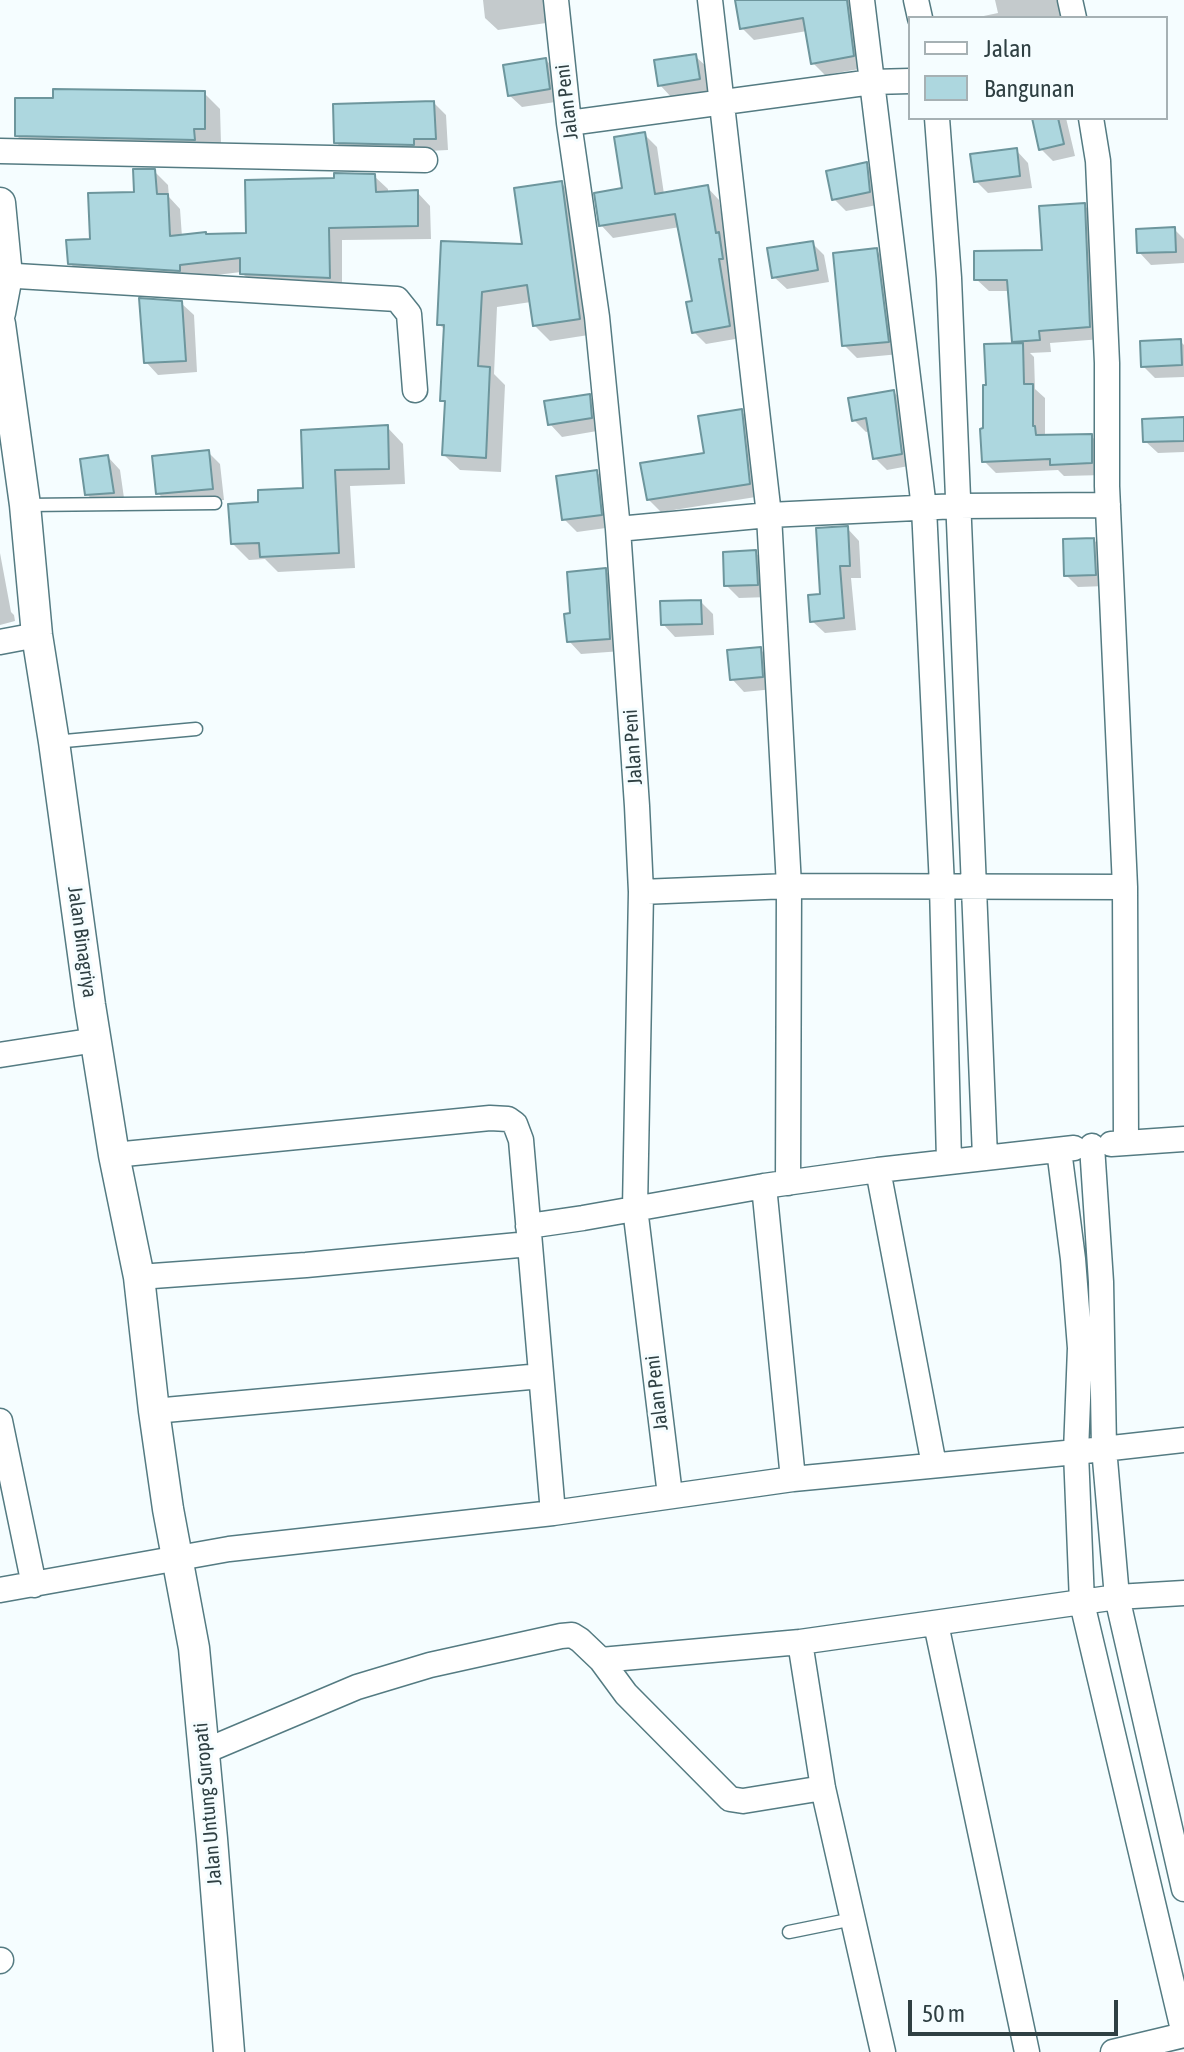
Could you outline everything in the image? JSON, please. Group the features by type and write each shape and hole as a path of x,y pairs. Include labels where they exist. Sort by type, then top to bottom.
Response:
{"street":[{"name":"Jalan Peni","path":"556,0 569,123 597,317 618,529 641,892 635,1208 670,1495"},
{"path":"710,0 769,515 789,886 776,1184 793,1479"},
{"path":"862,0 924,508 942,886 949,1161"},
{"path":"569,123 872,82 908,81"},
{"path":"937,120 949,278 985,1157"},
{"path":"1091,120 1098,161 1107,347 1108,505 1125,887 1126,1143"},
{"path":"0,151 425,160"},
{"path":"0,203 4,275 0,313"},
{"path":"4,275 397,299 409,314 415,390"},
{"name":"Jalan Binagriya","path":"0,324 25,505 37,635 114,1155 139,1277 154,1411 178,1558"},
{"path":"618,529 769,515 958,506 1108,505"},
{"path":"0,642 37,635"},
{"path":"641,892 789,886 1125,887"},
{"path":"0,1055 96,1040"},
{"path":"114,1155 490,1118 508,1119 515,1124 521,1140 553,1513"},
{"path":"139,1277 306,1265 528,1235 583,1218 776,1184 985,1157 1184,1139"},
{"path":"1092,1146 1101,1282 1076,1452 1082,1603 1184,2034 1113,2052"},
{"path":"1059,1150 1073,1259 1092,1347 1117,1597 1184,1889"},
{"path":"878,1170 934,1465"},
{"path":"154,1411 541,1376"},
{"path":"0,1421 34,1585"},
{"path":"0,1590 229,1549 553,1513 793,1479 1184,1440"},
{"name":"Jalan Untung Suropati","path":"178,1558 194,1648 229,2052"},
{"path":"601,1660 800,1642 1117,1597 1184,1593"},
{"path":"936,1624 1027,2052"},
{"path":"203,1752 357,1687 430,1665 572,1635 601,1660 626,1694 730,1799 743,1801 823,1788"},
{"path":"800,1642 823,1788 883,2052"}],"lane":[{"path":"25,505 215,503"},
{"path":"54,742 196,729"},
{"path":"789,1932 853,1919"}],"building":[{"path":"735,0 847,0 854,56 811,64 803,18 740,29"},
{"path":"696,54 700,79 658,86 654,60"},
{"path":"546,58 550,89 508,96 503,65"},
{"path":"53,89 205,91 205,129 194,129 195,140 15,136 15,98 53,98"},
{"path":"434,101 436,139 414,139 414,145 334,143 333,104"},
{"path":"1032,120 1058,120 1064,144 1039,150"},
{"path":"645,132 655,194 708,185 716,233 719,232 723,259 719,259 730,326 692,333 686,302 692,301 675,214 599,226 594,193 622,188 614,137"},
{"path":"1017,148 1020,176 974,182 970,154"},
{"path":"867,162 870,192 832,200 826,171"},
{"path":"133,169 155,169 157,194 168,194 170,236 206,232 246,233 245,180 334,178 334,173 375,174 376,192 418,190 418,226 329,228 330,278 240,274 240,258 180,265 180,271 68,264 66,240 90,239 88,193 134,192"},
{"path":"562,181 580,319 533,326 527,285 482,292 478,366 490,367 486,458 442,455 445,401 440,401 444,325 437,325 441,241 522,244 514,188"},
{"path":"1085,203 1090,327 1039,331 1040,340 1012,342 1007,280 974,280 974,251 1042,250 1039,206"},
{"path":"1175,227 1176,252 1137,253 1136,229"},
{"path":"813,241 818,270 772,278 767,248"},
{"path":"877,248 889,342 842,346 833,253"},
{"path":"139,298 182,301 186,361 144,363"},
{"path":"1181,339 1182,365 1141,367 1140,341"},
{"path":"1023,343 1024,384 1033,384 1033,426 1036,435 1092,434 1092,463 1050,465 1050,459 982,462 980,429 983,428 983,385 986,385 984,344"},
{"path":"894,390 902,454 873,459 866,418 852,421 848,398"},
{"path":"590,394 592,418 548,425 544,401"},
{"path":"742,409 750,484 647,500 640,463 704,453 698,416"},
{"path":"1184,417 1184,441 1143,442 1142,419"},
{"path":"388,425 389,469 335,470 339,553 260,557 259,543 231,544 228,504 258,502 258,490 303,488 301,430"},
{"path":"209,450 213,489 156,494 152,456"},
{"path":"108,455 114,493 85,495 80,459"},
{"path":"597,470 602,515 562,520 556,476"},
{"path":"848,526 850,566 840,566 844,618 810,622 808,595 820,594 816,528"},
{"path":"1094,538 1096,575 1064,576 1063,539"},
{"path":"756,550 758,585 724,586 723,552"},
{"path":"606,568 610,639 567,642 564,614 570,613 567,572"},
{"path":"701,600 702,624 661,625 660,601"},
{"path":"761,647 763,677 730,680 727,650"}]}
